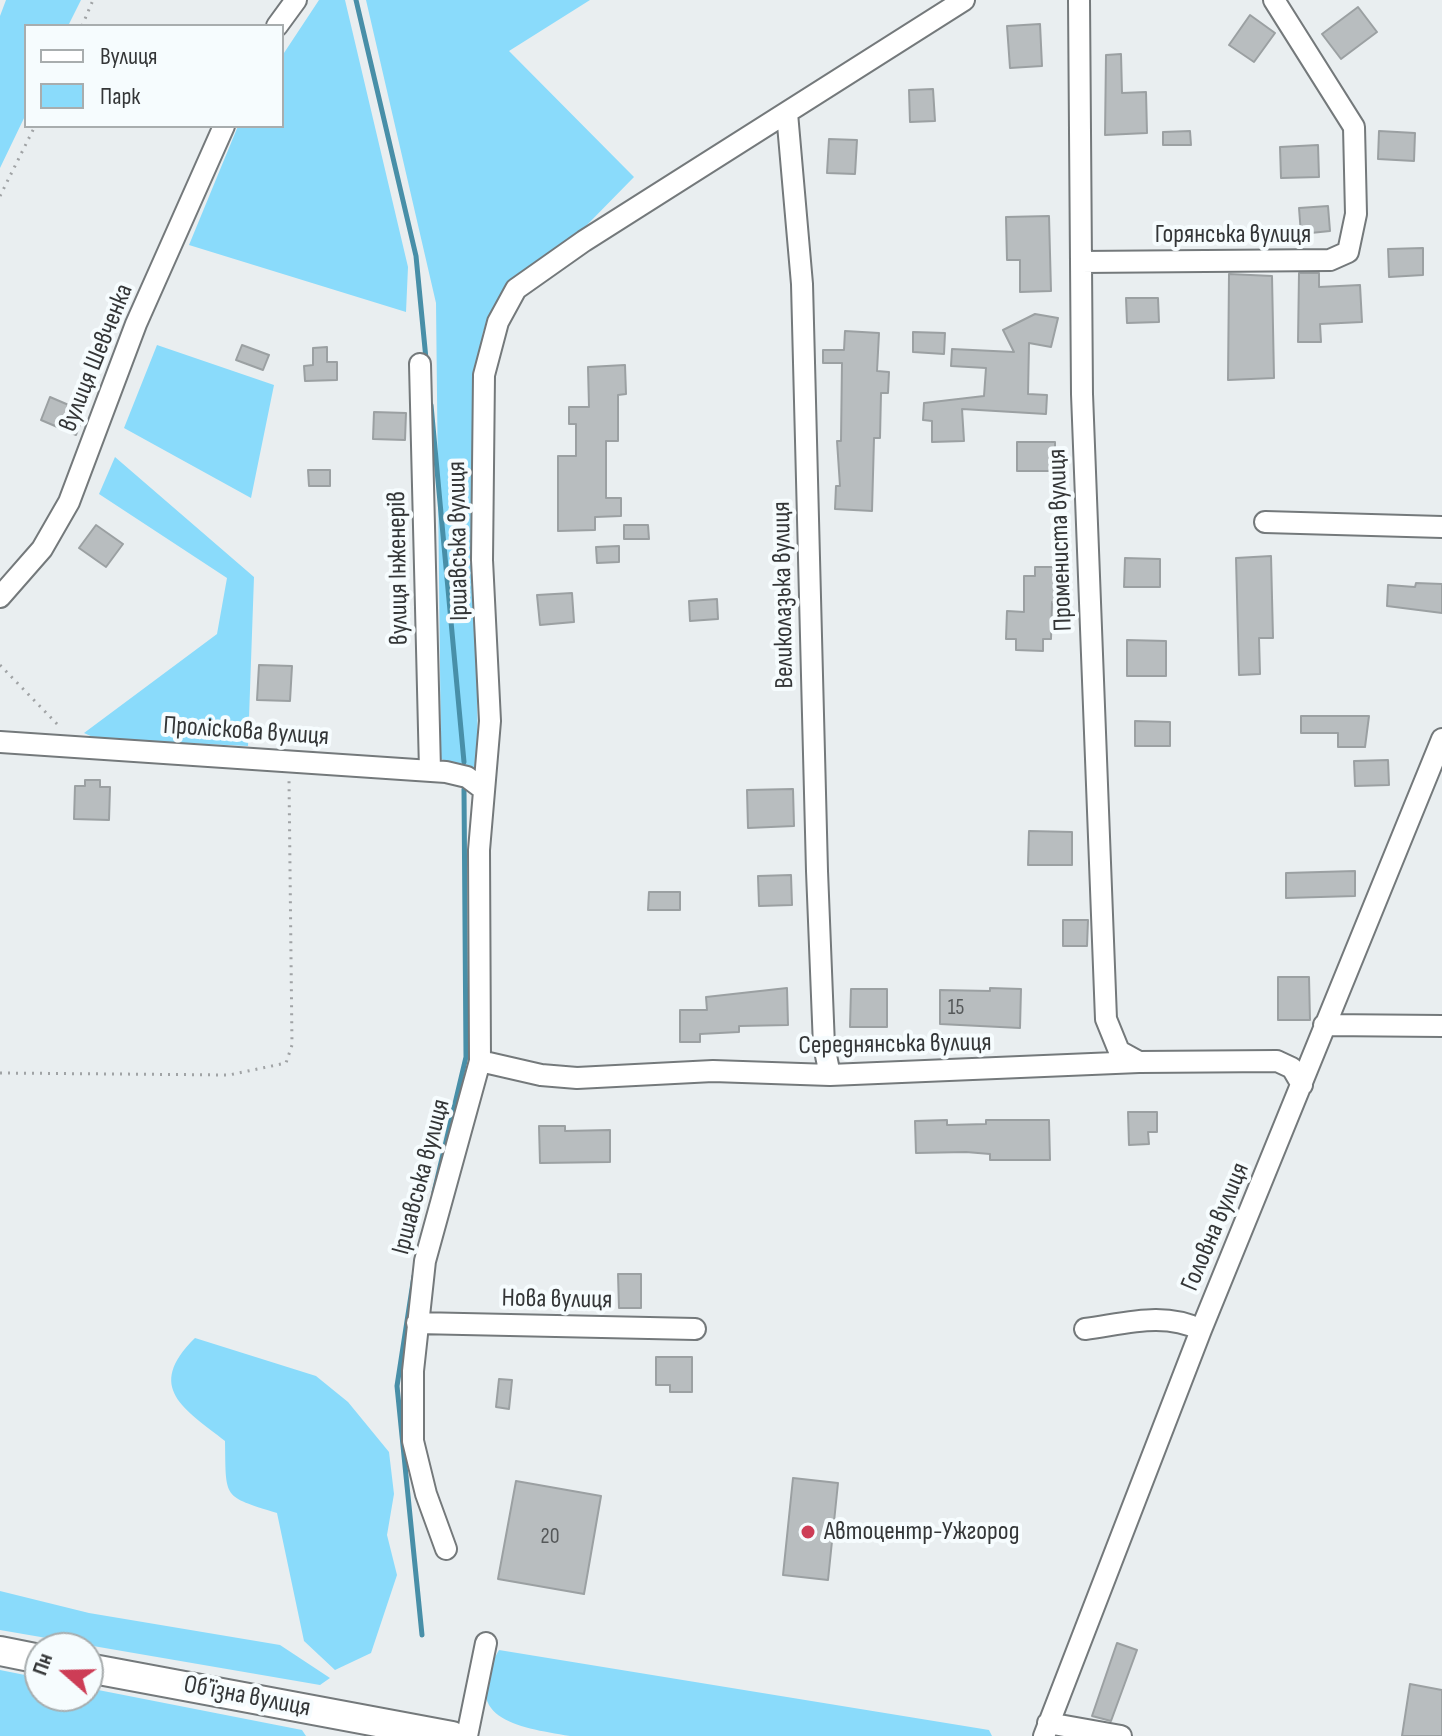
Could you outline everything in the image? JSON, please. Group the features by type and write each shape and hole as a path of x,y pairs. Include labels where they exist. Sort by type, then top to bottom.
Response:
{"highway":[{"path":"0,1651 24,1656"},
{"name":"Обʼїзна вулиця","path":"104,1671 452,1736"}],"street":[{"path":"278,24 296,0"},
{"name":"Іршавська вулиця","path":"446,1549 413,1441 411,1405 425,1261 480,1061 479,850 490,721 482,560 484,375 498,322 516,289 584,241 964,0"},
{"name":"Промениста вулиця","path":"1079,0 1086,538 1106,1019 1119,1051 1139,1062"},
{"name":"Горянська вулиця","path":"1081,262 1330,260 1348,252 1356,214 1354,127 1274,0"},
{"name":"Великолазька вулиця","path":"787,113 802,284 817,871 824,1046 830,1075"},
{"name":"вулиця Шевченка","path":"0,597 42,549 69,502 136,324 223,128"},
{"name":"вулиця Інженерів","path":"420,364 430,770"},
{"path":"1265,522 1442,527"},
{"name":"Головна вулиця","path":"1046,1730 1201,1330 1442,739"},
{"name":"Проліскова вулиця","path":"0,742 430,770 467,777 483,789"},
{"path":"1324,1025 1442,1026"},
{"name":"Середнянська вулиця","path":"480,1061 541,1075 577,1078 713,1071 830,1075 1139,1062 1277,1061 1292,1068 1302,1085"},
{"path":"1085,1329 1154,1318 1187,1322 1201,1330"},
{"name":"Нова вулиця","path":"417,1323 695,1329"},
{"path":"467,1736 486,1643"},
{"path":"1046,1730 1121,1736"}],"path":[{"path":"83,24 93,0"},
{"path":"0,196 34,128"},
{"path":"0,665 79,747"},
{"path":"0,1073 229,1075 286,1063 292,1045 289,761"}],"green space":[{"path":"6,0 81,0 69,24 24,24 24,118 0,168 0,16"},
{"path":"319,0 345,0 408,267 406,312 189,245 237,128 284,128 284,53"},
{"path":"366,0 590,0 509,51 634,177 483,331 474,409 478,772 441,759 436,303"},
{"path":"157,345 274,385 251,498 124,428"},
{"path":"115,457 254,577 248,746 97,739 84,733 217,634 227,578 99,494"},
{"path":"195,1338 316,1376 348,1402 389,1452 394,1494 387,1535 397,1575 371,1653 335,1670 304,1641 277,1513 246,1503 231,1492 227,1485 225,1441 184,1408 176,1396 172,1384 173,1371 180,1355"},
{"path":"0,1591 89,1613 280,1645 330,1678 320,1685 104,1648 104,1632 24,1634 0,1630"},
{"path":"499,1650 989,1730 992,1736 570,1736 550,1733 513,1723 499,1716 489,1705 485,1691 488,1673"},
{"path":"0,1670 24,1675 24,1712 104,1712 104,1691 302,1730 306,1736 0,1736"}],"building":[{"path":"1358,7 1377,32 1341,59 1322,34"},
{"path":"1250,15 1275,33 1254,62 1229,45"},
{"path":"1040,24 1042,66 1010,68 1007,26"},
{"path":"1121,54 1122,93 1146,92 1147,133 1105,135 1106,55"},
{"path":"933,89 935,121 910,122 909,90"},
{"path":"1190,131 1191,145 1163,145 1163,132"},
{"path":"1379,131 1415,133 1414,161 1378,159"},
{"path":"829,139 857,140 855,174 827,173"},
{"path":"1318,145 1319,177 1281,178 1280,147"},
{"path":"1328,206 1330,231 1301,234 1299,208"},
{"path":"1049,216 1051,291 1020,292 1020,260 1007,260 1006,217"},
{"path":"1423,248 1423,275 1389,277 1388,249"},
{"path":"1299,273 1319,273 1319,287 1360,285 1362,322 1320,324 1321,342 1298,342"},
{"path":"1229,274 1272,276 1274,378 1228,380"},
{"path":"1126,298 1158,298 1159,322 1127,323"},
{"path":"1035,314 1058,318 1051,347 1029,343 1028,394 1047,395 1046,414 962,409 964,441 932,442 932,421 923,420 924,403 984,396 986,368 951,366 952,349 1014,352 1003,330"},
{"path":"845,331 879,333 877,371 889,372 888,393 881,393 880,438 874,438 872,511 835,509 836,486 840,486 837,441 841,441 842,363 823,363 823,350 844,350"},
{"path":"913,332 945,333 944,354 913,352"},
{"path":"242,345 269,355 263,370 236,360"},
{"path":"327,347 327,362 337,362 337,380 305,381 304,366 313,365 313,348"},
{"path":"625,365 626,394 618,395 618,441 606,441 606,498 621,498 621,516 595,517 595,530 558,531 558,456 576,456 576,424 569,424 569,407 589,407 588,367"},
{"path":"50,397 85,412 76,435 41,420"},
{"path":"374,412 406,413 405,440 373,439"},
{"path":"1017,442 1055,442 1055,471 1017,471"},
{"path":"308,470 330,470 330,486 309,486"},
{"path":"96,525 123,544 106,567 79,548"},
{"path":"624,525 648,525 649,539 624,539"},
{"path":"619,546 619,562 597,563 596,547"},
{"path":"1271,556 1273,638 1259,638 1260,674 1239,675 1236,558"},
{"path":"1125,558 1160,559 1160,587 1124,587"},
{"path":"1035,567 1058,567 1058,602 1052,602 1051,639 1043,639 1043,651 1016,650 1016,639 1006,639 1007,611 1024,612 1024,576 1035,576"},
{"path":"1416,583 1442,584 1442,613 1387,606 1388,585 1415,587"},
{"path":"572,593 574,622 540,625 537,595"},
{"path":"717,599 718,619 690,621 689,601"},
{"path":"1127,640 1166,641 1166,676 1127,676"},
{"path":"259,665 292,666 290,701 257,700"},
{"path":"1301,716 1369,716 1365,747 1338,747 1338,733 1301,733"},
{"path":"1135,721 1170,722 1170,746 1135,746"},
{"path":"1388,760 1389,785 1355,786 1354,761"},
{"path":"85,780 100,780 100,787 110,787 109,820 74,819 75,786 85,786"},
{"path":"793,789 794,826 748,828 747,790"},
{"path":"1029,831 1072,832 1072,865 1028,865"},
{"path":"1355,871 1355,896 1286,898 1286,873"},
{"path":"791,875 792,905 759,906 758,876"},
{"path":"649,892 680,892 680,910 648,910"},
{"path":"1063,920 1088,920 1087,946 1063,946"},
{"path":"1278,977 1309,977 1310,1020 1278,1020"},
{"path":"787,988 788,1025 739,1026 739,1032 700,1034 700,1042 680,1042 680,1010 707,1010 706,997"},
{"path":"990,988 1021,989 1020,1028 940,1024 940,990 990,991"},
{"path":"851,989 887,989 887,1027 850,1027"},
{"path":"1128,1112 1157,1112 1157,1132 1148,1132 1149,1144 1129,1145"},
{"path":"947,1120 947,1125 986,1124 986,1120 1049,1120 1050,1160 990,1160 990,1154 966,1152 916,1153 915,1121"},
{"path":"539,1126 565,1126 565,1131 610,1130 610,1162 540,1163"},
{"path":"618,1274 641,1274 641,1308 619,1308"},
{"path":"656,1357 692,1357 692,1392 670,1392 670,1385 656,1385"},
{"path":"499,1379 512,1380 509,1409 496,1407"},
{"path":"793,1478 838,1483 828,1580 783,1575"},
{"path":"516,1481 601,1496 584,1594 498,1579"},
{"path":"1117,1643 1137,1650 1111,1721 1092,1716"},
{"path":"1410,1684 1442,1690 1442,1736 1402,1736"}],"waterway":[{"path":"356,0 416,256 426,359"},
{"path":"431,405 464,762"},
{"path":"434,1192 466,1057 464,789"},
{"path":"414,1276 397,1386 422,1635"}],"place":[{"name":"Автоцентр-Ужгород","path":"808,1532"}]}
